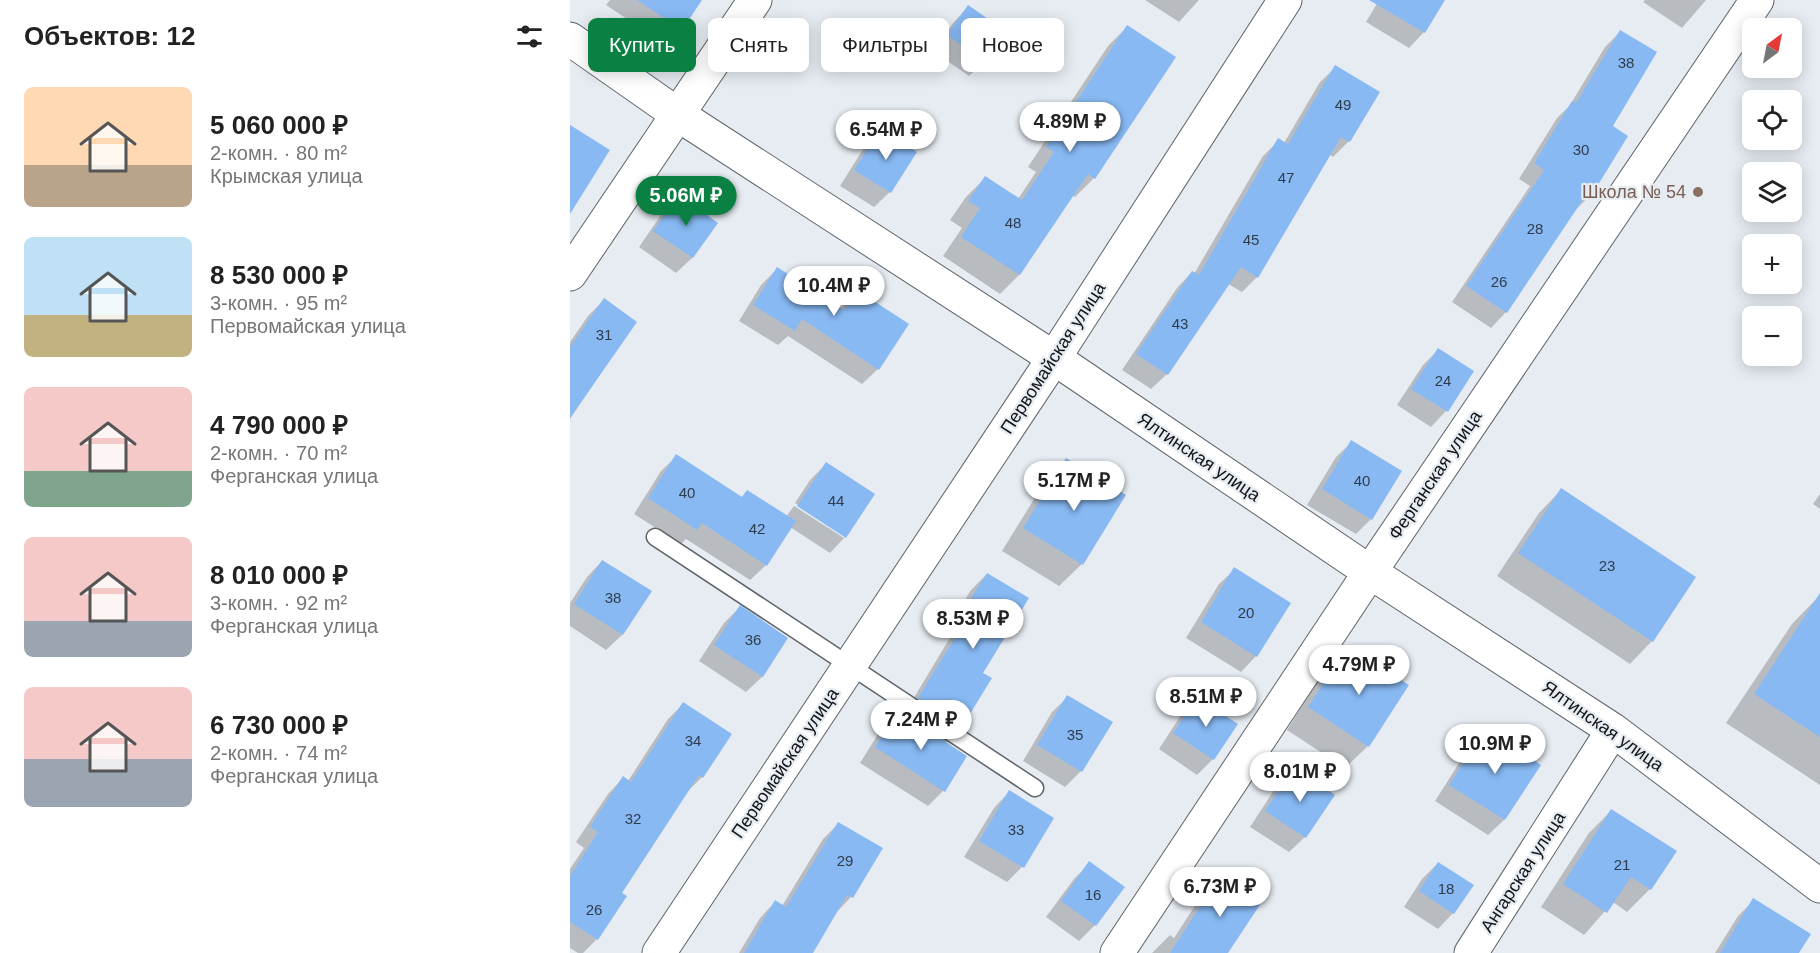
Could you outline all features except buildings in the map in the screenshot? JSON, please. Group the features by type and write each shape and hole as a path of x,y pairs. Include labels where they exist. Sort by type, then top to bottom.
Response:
{"street":[{"path":"570,274 755,0"},
{"name":"Первомайская улица","path":"659,953 1054,358 1285,0"},
{"name":"Ферганская улица","path":"1117,953 1370,572 1757,0"},
{"name":"Ялтинская улица","path":"570,39 677,114 1054,358 1370,572 1613,730 1820,886"},
{"name":"Ангарская улица","path":"1470,953 1613,730"}],"lane":[{"path":"655,537 1035,788"}],"place":[{"name":"Школа № 54","path":"1698,192"}]}
